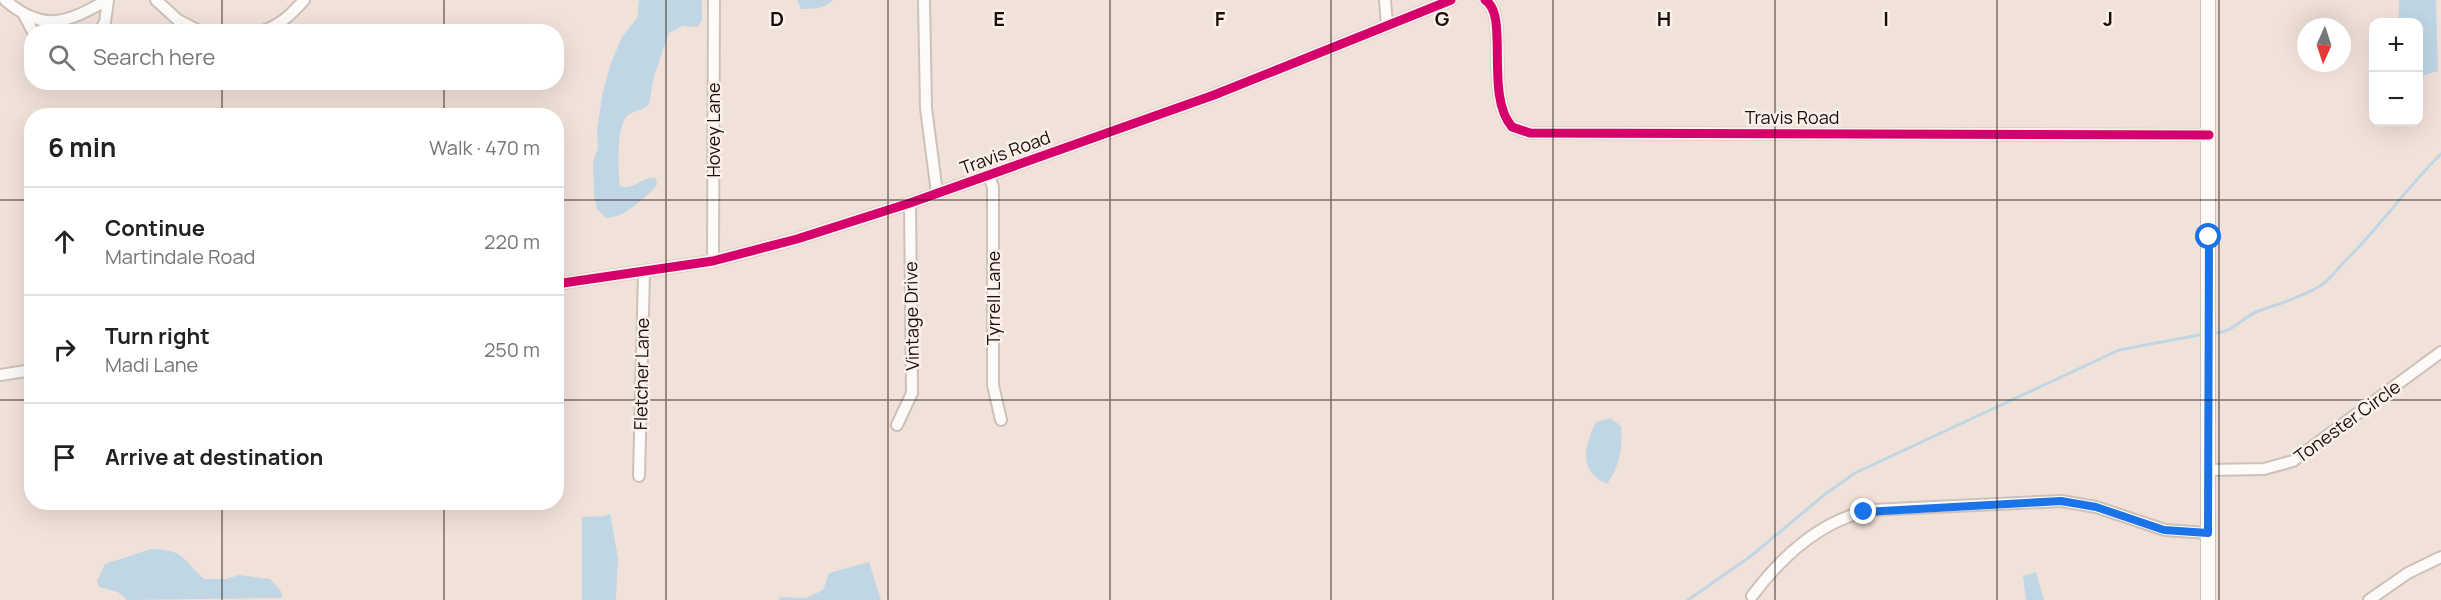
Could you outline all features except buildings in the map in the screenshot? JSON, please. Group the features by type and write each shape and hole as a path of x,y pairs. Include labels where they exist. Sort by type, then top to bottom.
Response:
{"street":[{"path":"5,0 33,19 54,21 75,18 107,0"},
{"path":"104,24 107,0"},
{"path":"156,0 186,24"},
{"path":"279,24 292,15 304,0"},
{"name":"Hovey Lane","path":"713,261 714,0"},
{"path":"924,0 926,108 937,193"},
{"path":"1385,0 1387,26"},
{"name":"Travis Road","path":"564,283 713,261 797,239 910,203 1214,95 1451,0"},
{"name":"Travis Road","path":"1485,0 1493,7 1495,16 1500,108 1512,127 1530,133 2209,135"},
{"path":"1495,16 1496,0"},
{"path":"2208,0 2208,600"},
{"path":"24,15 29,24"},
{"name":"Tyrrell Lane","path":"988,176 993,187 993,385 1002,420"},
{"name":"Vintage Drive","path":"897,425 912,393 910,203"},
{"name":"Fletcher Lane","path":"639,476 644,272"},
{"name":"Tonester Circle","path":"2209,470 2264,469 2293,461 2441,352"},
{"path":"0,375 24,371"},
{"path":"1752,596 1774,566 1814,535 1841,518 1871,510 2061,501 2096,507 2164,530 2208,533"},
{"path":"2369,600 2395,581 2441,557"}],"water":[{"path":"639,0 702,0 702,21 697,27 683,26 669,33 654,76 649,104 628,115 621,128 620,186 629,187 651,178 656,178 657,185 627,211 606,218 597,209 594,195 593,162 598,148 597,129 603,91 611,63 622,37 637,18"},
{"path":"797,0 833,0 822,7 801,9"},
{"path":"2399,0 2436,0 2438,71 2423,76 2423,18 2399,18"},
{"path":"1610,418 1621,426 1621,442 1618,463 1607,484 1597,479 1591,472 1586,457 1596,422"},
{"path":"610,513 618,558 616,600 582,600 582,517 606,516"},
{"path":"151,549 178,554 204,579 226,579 239,575 270,579 281,591 282,598 127,600 118,592 99,587 97,581 105,564"},
{"path":"869,562 881,600 779,600 780,597 806,598 823,590 829,573"},
{"path":"2036,572 2044,600 2026,600 2023,576"}],"waterway":[{"path":"2216,333 2227,330 2256,312 2297,297 2324,283 2441,154"},
{"path":"1688,600 1751,556 1824,495 1855,473 2119,350 2199,335"}],"cycle path":[{"path":"564,283 713,261 797,239 910,203 1214,95 1451,0"},
{"path":"1485,0 1492,8 1496,21 1499,96 1504,113 1512,127 1530,133 2209,135"}],"route":[{"path":"1864,512 1883,509 2061,501 2096,507 2164,530 2208,533 2209,237"}]}
